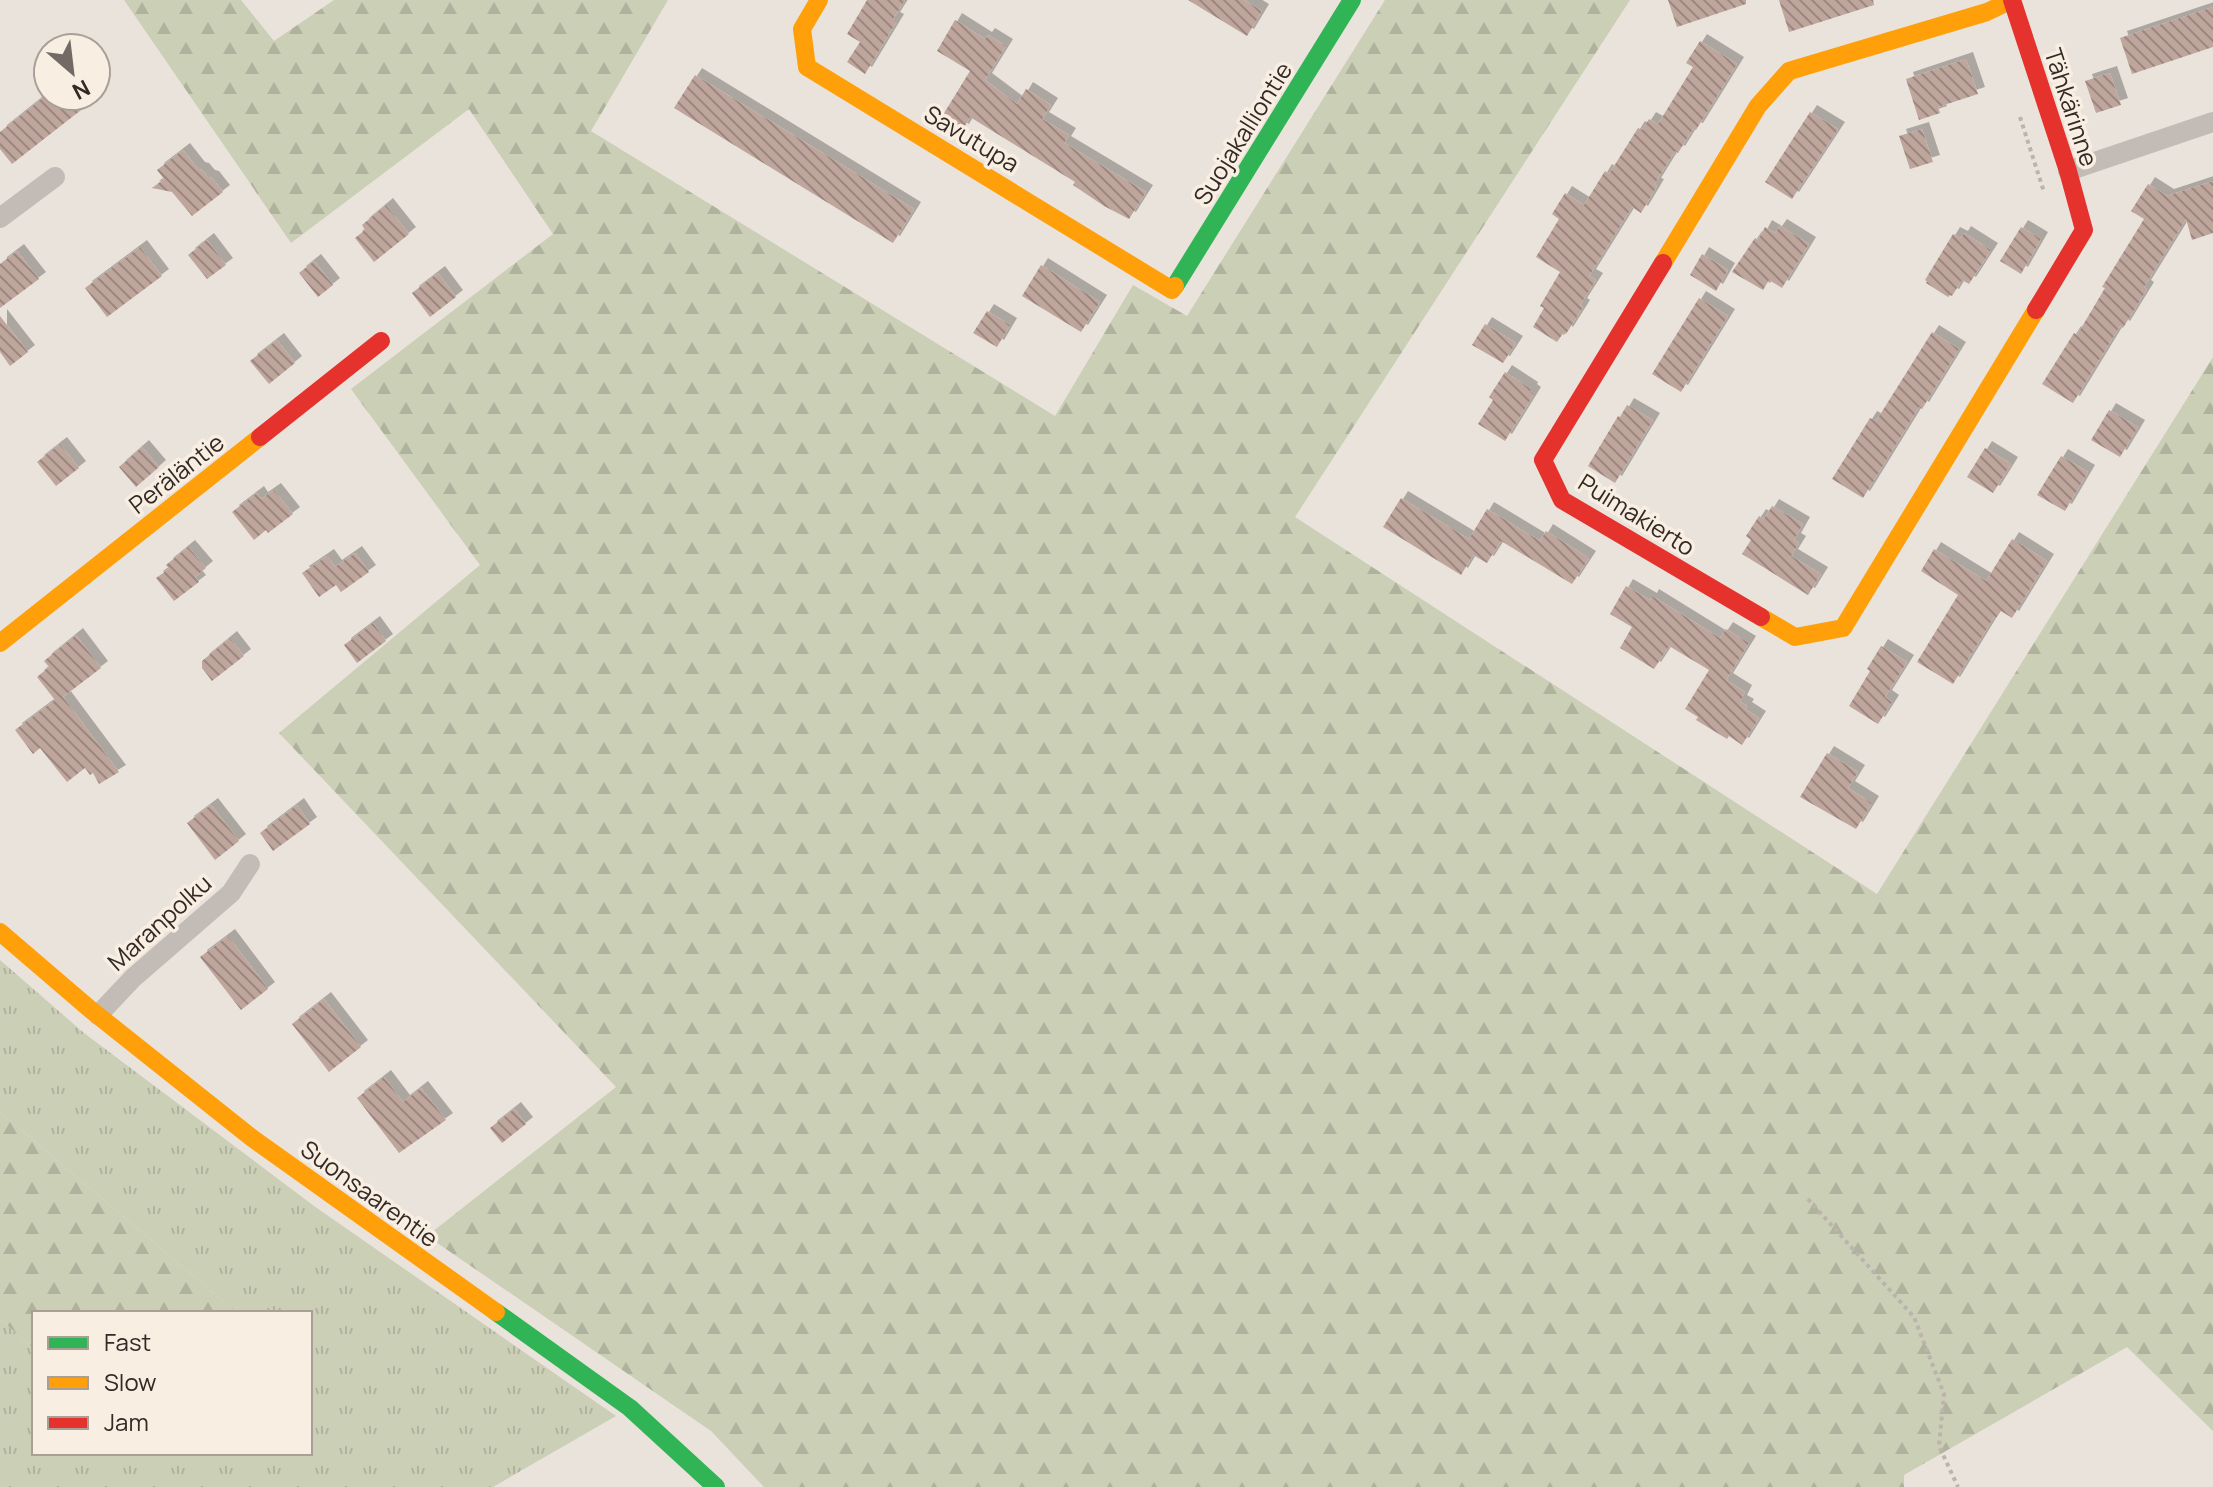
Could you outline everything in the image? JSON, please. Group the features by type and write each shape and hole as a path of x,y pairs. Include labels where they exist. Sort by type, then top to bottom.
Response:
{"street":[{"name":"Savutupa","path":"819,0 802,29 807,67 1172,290"},
{"name":"Tähkärinne","path":"2012,0 2084,230"},
{"name":"Puimakierto","path":"2012,0 1987,12 1789,71 1758,106 1543,460 1562,500 1795,637 1843,628 2084,230"},
{"name":"Suojakalliontie","path":"1172,290 1345,2"},
{"path":"2068,171 2213,122"},
{"path":"0,218 55,177"},
{"name":"Peräläntie","path":"0,643 381,341"},
{"name":"Maranpolku","path":"98,1015 133,978 231,893 250,864"},
{"name":"Suonsaarentie","path":"0,932 252,1138 630,1408 716,1487"}],"path":[{"path":"2018,109 2046,199"},
{"path":"1808,1199 1914,1317 1944,1394 1939,1446 1958,1487"}],"green space":[{"path":"124,0 241,0 274,41 334,0 668,0 591,131 1055,416 1133,285 1187,316 1385,0 1630,0 1295,517 1877,894 2213,357 2213,1431 2127,1347 1904,1475 1904,1487 764,1487 711,1431 427,1236 616,1087 279,733 480,565 351,389 553,234 469,109 291,243"},
{"path":"0,960 84,1033 314,1206 616,1416 493,1487 0,1487 0,1319 32,1347 32,1455 312,1455 312,1311 235,1311 0,1112"},
{"path":"0,1112 235,1311 32,1311 32,1347 0,1319"}],"building":[{"path":"867,0 905,0 893,19 897,21 865,74 847,62 860,42 847,34"},
{"path":"1188,0 1244,0 1262,11 1247,36"},
{"path":"1668,0 1746,0 1746,4 1677,27"},
{"path":"1779,0 1873,0 1874,5 1789,32"},
{"path":"2213,7 2213,47 2132,74 2120,38"},
{"path":"955,20 985,39 988,35 1006,46 985,80 1017,104 1026,89 1051,105 1042,119 1069,135 1064,143 1146,192 1129,219 1104,206 1073,185 1075,182 970,117 962,131 941,118 970,71 937,51"},
{"path":"1700,41 1737,64 1696,130 1693,129 1678,153 1675,151 1641,213 1632,207 1589,276 1596,280 1580,305 1583,307 1566,334 1564,332 1557,342 1533,327 1544,308 1540,306 1560,272 1536,257 1559,219 1552,214 1565,193 1584,205 1605,171 1609,174 1638,128 1642,130 1649,119 1658,124 1693,67 1686,63"},
{"path":"1966,59 1978,94 1938,107 1940,113 1919,120 1906,79"},
{"path":"2110,73 2121,105 2096,113 2085,81"},
{"path":"695,75 914,209 893,243 674,108"},
{"path":"32,106 32,112 79,112 12,164 0,149 0,132"},
{"path":"1810,112 1838,129 1792,199 1765,182"},
{"path":"1922,129 1933,162 1910,169 1899,136"},
{"path":"183,150 223,192 192,216 172,192 152,188 164,179 157,170"},
{"path":"2213,181 2213,233 2192,240 2186,219 2144,287 2147,289 2123,328 2120,326 2073,403 2042,384 2074,333 2077,335 2144,219 2131,211 2148,184 2167,196"},
{"path":"386,205 409,234 374,262 355,238 365,230 362,225"},
{"path":"1780,226 1809,244 1782,288 1769,280 1763,290 1732,272 1765,227 1775,233"},
{"path":"2021,227 2041,239 2021,274 2000,261"},
{"path":"1964,233 1991,250 1969,284 1962,280 1952,296 1948,297 1925,280 1953,234 1961,238"},
{"path":"207,240 226,265 207,279 188,255"},
{"path":"140,247 162,276 107,317 85,288"},
{"path":"17,251 39,279 0,308 0,264"},
{"path":"1702,254 1728,270 1716,291 1690,275"},
{"path":"314,261 333,285 318,297 299,273"},
{"path":"1041,265 1100,302 1081,332 1022,296"},
{"path":"438,273 456,297 430,317 412,293"},
{"path":"1699,298 1728,316 1681,392 1652,374"},
{"path":"987,311 1010,325 997,347 973,333"},
{"path":"0,316 28,352 10,366 0,352"},
{"path":"1485,324 1516,343 1503,363 1472,345"},
{"path":"1932,332 1959,349 1863,498 1832,479 1870,418 1876,421"},
{"path":"277,340 295,363 269,384 250,361"},
{"path":"1505,372 1534,394 1505,441 1478,424 1493,400 1489,397"},
{"path":"1627,405 1653,420 1615,483 1588,466"},
{"path":"2109,410 2138,427 2120,457 2091,440"},
{"path":"60,444 79,468 56,486 37,462"},
{"path":"142,447 159,467 136,487 119,467"},
{"path":"1985,448 2011,464 1993,493 1967,477"},
{"path":"2061,456 2088,472 2065,511 2037,495"},
{"path":"274,490 293,514 254,540 232,512 257,493 261,499"},
{"path":"1401,498 1469,539 1487,509 1540,541 1546,531 1589,558 1572,584 1501,541 1487,563 1473,555 1461,575 1383,527"},
{"path":"1772,506 1803,524 1794,540 1799,543 1791,556 1821,574 1808,595 1742,554 1751,540 1746,536 1759,516 1764,519"},
{"path":"2012,539 2047,561 2012,618 2001,611 1994,617 1953,684 1917,662 1958,595 1921,571 1934,549 1986,581"},
{"path":"188,547 206,568 195,577 199,582 174,601 156,578 169,569 166,565"},
{"path":"355,553 369,572 341,592 336,585 319,597 302,573 327,556 335,567"},
{"path":"1626,586 1650,600 1652,596 1720,638 1726,629 1749,643 1726,680 1745,692 1740,702 1759,718 1742,745 1696,720 1698,717 1685,709 1709,670 1669,646 1654,669 1620,648 1632,627 1610,614"},
{"path":"373,623 386,641 357,663 344,645"},
{"path":"76,635 101,668 63,697 119,772 99,784 93,773 90,775 85,768 67,782 40,748 33,754 15,730 55,700 37,677 49,667 44,661"},
{"path":"230,638 244,656 212,681 202,668 202,661"},
{"path":"1881,646 1907,662 1885,697 1892,702 1878,724 1849,706"},
{"path":"1827,753 1858,772 1848,788 1872,803 1856,829 1800,797"},
{"path":"211,805 239,841 215,860 187,823"},
{"path":"297,805 310,824 273,851 260,833"},
{"path":"228,936 268,989 241,1010 200,957"},
{"path":"324,999 361,1047 329,1072 292,1024"},
{"path":"384,1077 403,1102 421,1088 446,1120 399,1153 357,1098"},
{"path":"514,1109 526,1124 502,1143 490,1128"}],"traffic: fast":[{"path":"1175,286 1352,0"},
{"path":"496,1312 630,1408 716,1487"}],"traffic: slow":[{"path":"819,0 802,29 807,67 1172,290 1175,286"},
{"path":"1663,263 1758,106 1789,71 1987,12 2012,0"},
{"path":"1761,617 1795,637 1843,628 2036,310"},
{"path":"0,643 260,437"},
{"path":"0,932 91,1010 252,1138 496,1312"}],"traffic: jam":[{"path":"2012,0 2084,230 2036,310"},
{"path":"1663,263 1543,460 1562,500 1761,617"},
{"path":"260,437 381,341"}]}
